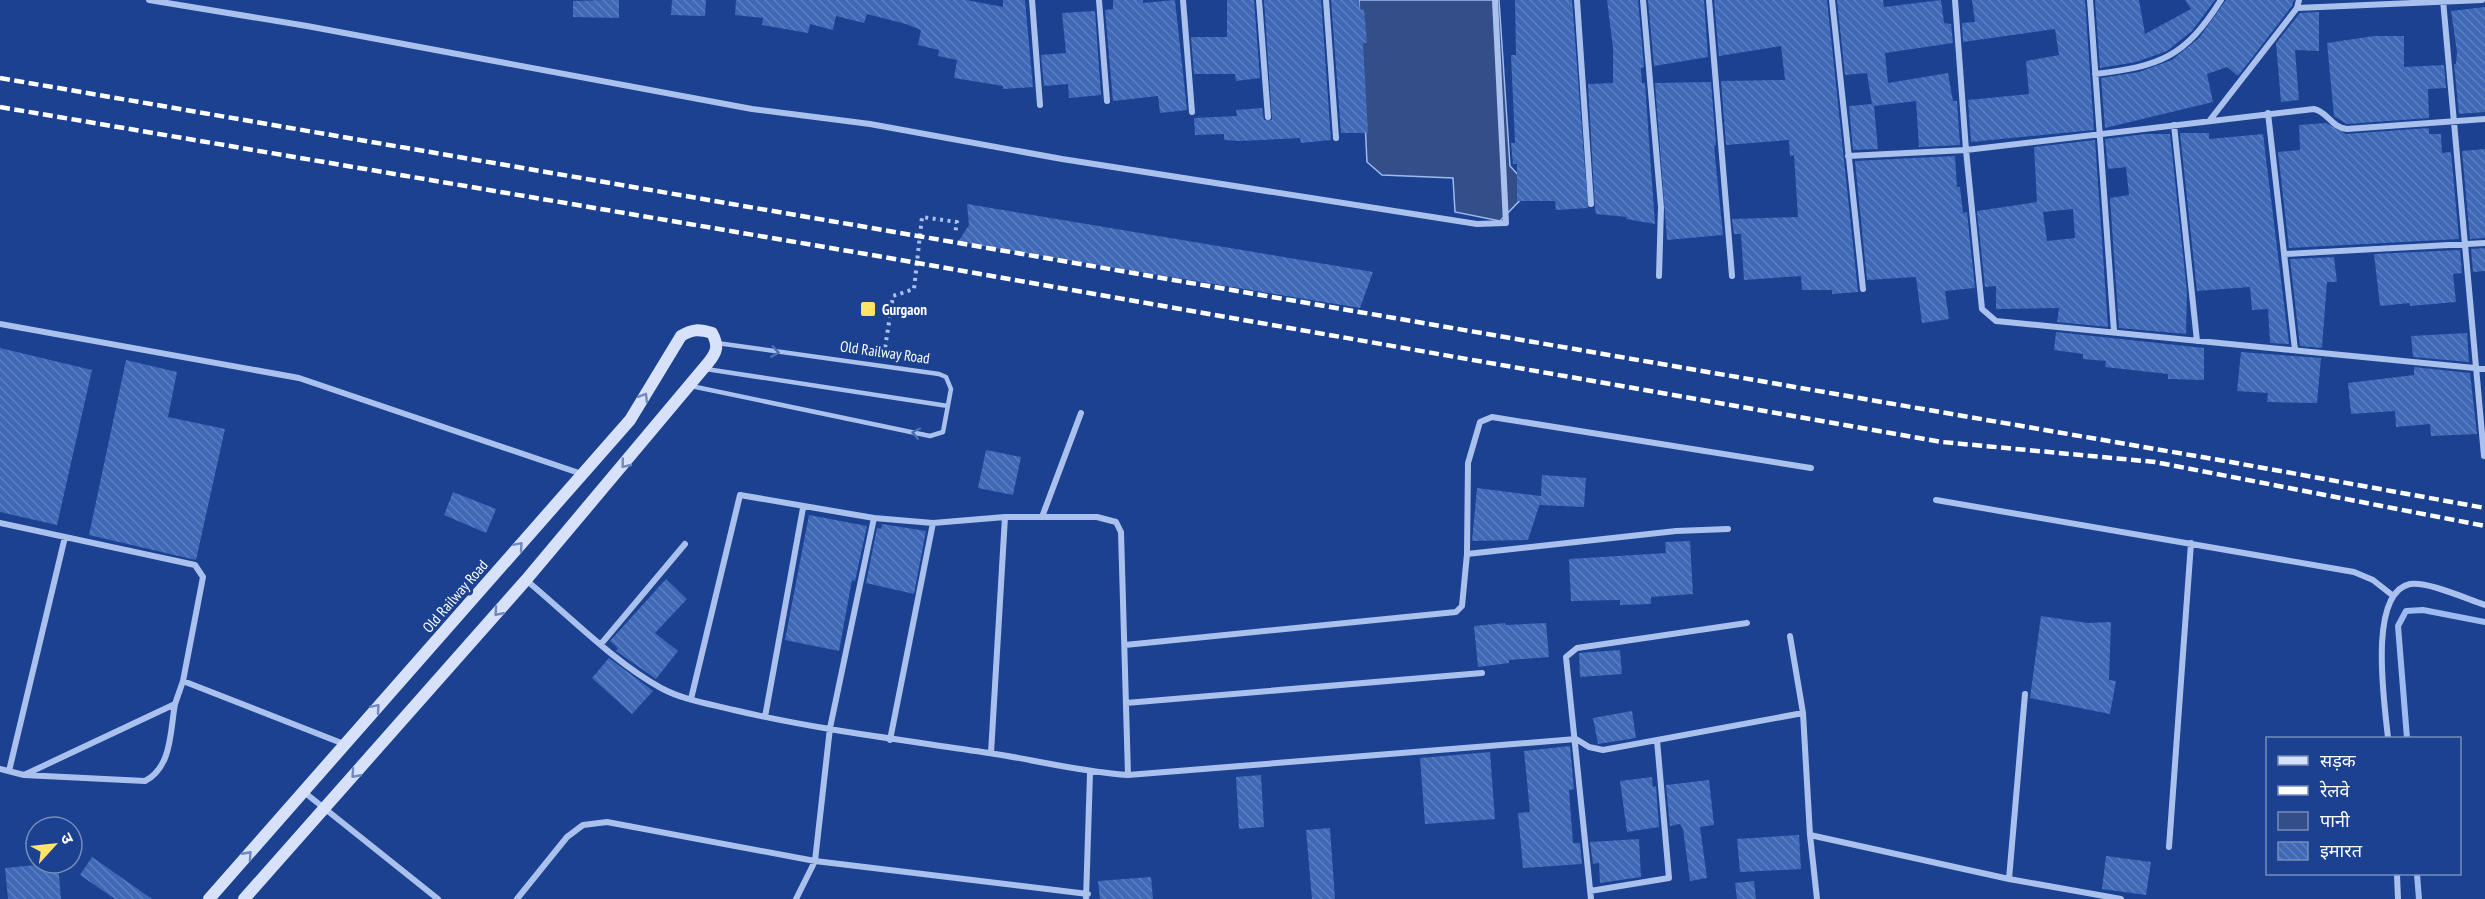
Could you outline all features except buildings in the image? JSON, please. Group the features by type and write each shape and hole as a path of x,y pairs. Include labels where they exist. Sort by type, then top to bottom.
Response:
{"main road":[{"name":"Old Railway Road","path":"209,899 630,420 681,336 701,329 712,333 717,343"},
{"path":"244,899 610,482 687,385 716,353 717,343"}],"street":[{"path":"149,0 307,26 741,107 870,124 1074,161 1477,224 1506,224 1495,0"},
{"path":"1032,0 1040,105"},
{"path":"1099,0 1107,101"},
{"path":"1183,0 1192,112"},
{"path":"1259,0 1268,117"},
{"path":"1326,0 1336,138"},
{"path":"1577,0 1591,204"},
{"path":"1643,0 1661,207 1659,276"},
{"path":"1709,0 1732,276"},
{"path":"1832,0 1863,289"},
{"path":"1955,0 1966,150 1982,309 1989,317 1996,321 2114,331 2476,370 2485,369"},
{"path":"2090,0 2114,331"},
{"path":"2096,74 2130,70 2166,59 2196,38 2221,0"},
{"path":"2210,120 2297,8 2299,0"},
{"path":"2297,8 2482,0"},
{"path":"2443,2 2484,456"},
{"path":"1848,156 1966,150 2268,112 2319,110 2334,126 2347,129 2485,119"},
{"path":"2268,112 2295,350"},
{"path":"2174,125 2197,341"},
{"path":"2284,254 2485,243"},
{"path":"0,324 299,378 582,474"},
{"path":"1042,517 1081,413"},
{"path":"1125,645 1456,612 1462,606 1467,554 1468,463 1480,422 1492,417 1810,468"},
{"path":"691,699 740,495 803,508 933,523 1005,517 1098,517 1116,522 1121,532 1128,776"},
{"path":"1936,500 2354,572 2373,580 2392,595"},
{"path":"765,717 803,508"},
{"path":"991,753 1005,517"},
{"path":"796,899 815,861 830,728 874,518"},
{"path":"0,523 195,565 203,582 183,681 175,704 164,764 156,775 145,781 24,775 0,769"},
{"path":"890,740 933,523"},
{"path":"1467,554 1676,531 1728,529"},
{"path":"9,771 65,537"},
{"path":"2169,847 2191,543"},
{"path":"601,644 630,606 685,544"},
{"path":"526,580 601,644 651,682 691,699 765,717 890,740 991,753 1090,773 1128,776 1576,740 1589,747 1603,750 1803,713"},
{"path":"2388,737 2381,652 2385,616 2392,595 2404,586 2421,584 2485,605"},
{"path":"1591,899 1576,740 1564,662 1572,650 1747,622"},
{"path":"1790,636 1803,713 1810,835 1817,899"},
{"path":"1126,703 1482,673"},
{"path":"183,681 345,744"},
{"path":"2009,879 2025,694"},
{"path":"24,775 175,704"},
{"path":"1590,891 1669,878 1657,740"},
{"path":"517,899 567,837 583,825 607,822 815,861 1087,897 1090,773"},
{"path":"304,792 427,896 438,899"},
{"path":"1810,835 2009,879 2121,899"},
{"path":"2397,875 2398,899"}],"lane":[{"name":"Old Railway Road","path":"687,385 930,436 943,432 951,389 946,377 882,364 809,357 717,343"},
{"path":"704,368 948,406"}],"path":[{"path":"882,364 893,296 914,289 922,217 957,222 955,234"}],"water":[{"path":"1359,0 1499,0 1510,166 1531,189 1500,221 1455,212 1453,178 1382,175 1367,162"}],"waterway":[{"path":"2407,737 2398,626 2406,611 2423,610 2485,622"},
{"path":"2417,875 2419,899"}],"railway":[{"path":"0,78 2225,461 2485,508"},
{"path":"0,107 866,254 1942,442 2155,462 2485,526"}],"place":[{"name":"Gurgaon","path":"868,309"}]}
